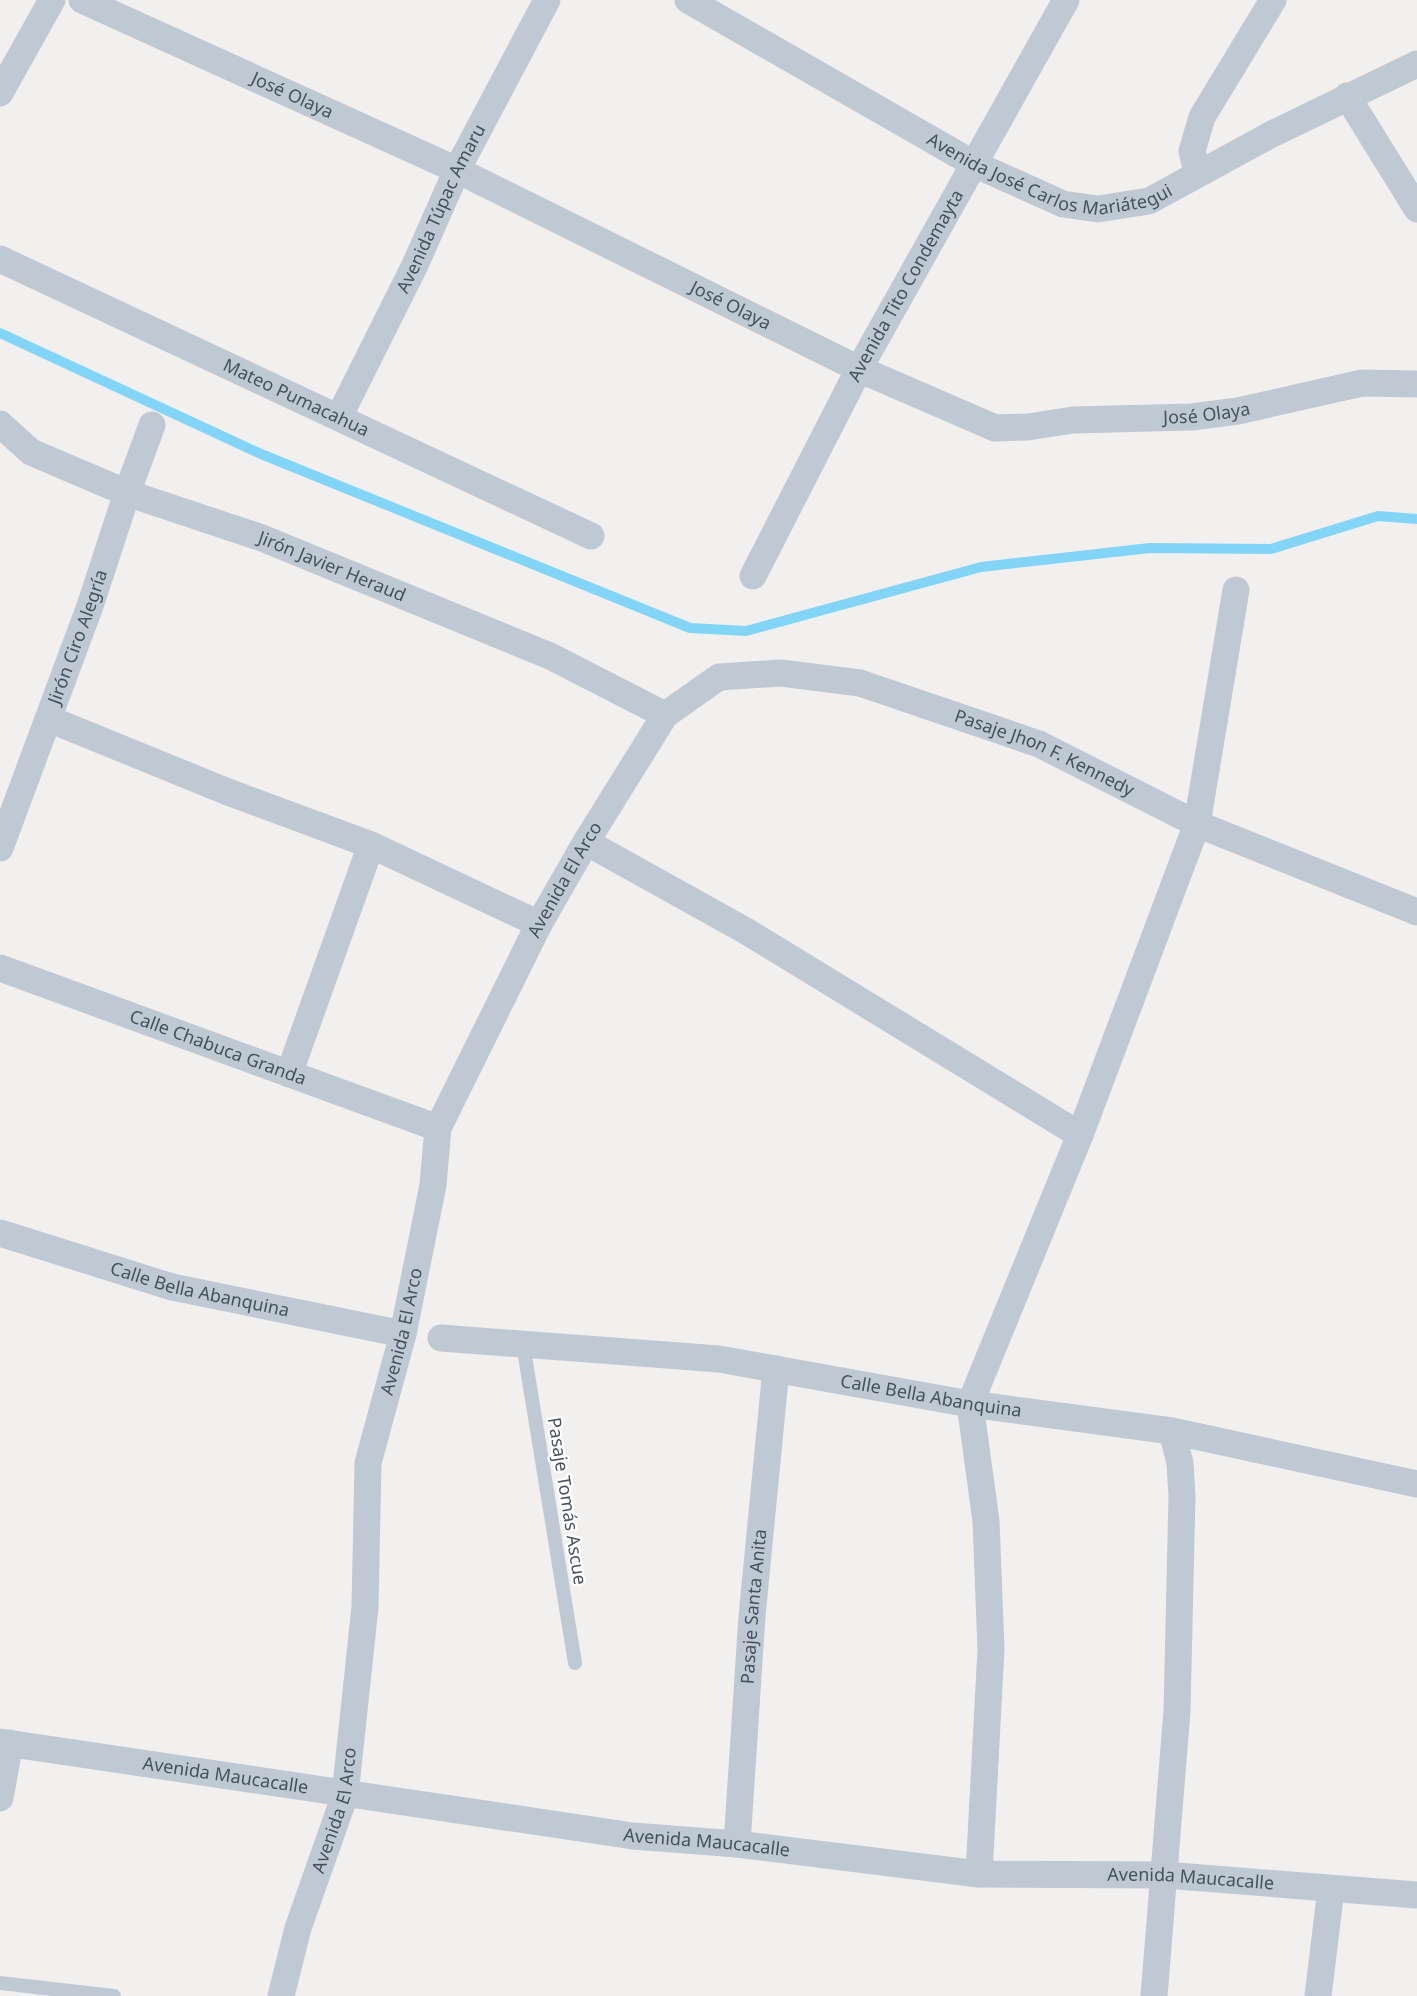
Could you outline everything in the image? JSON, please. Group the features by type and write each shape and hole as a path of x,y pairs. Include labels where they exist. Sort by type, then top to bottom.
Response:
{"street":[{"path":"0,93 52,0"},
{"name":"José Olaya","path":"82,0 457,170 859,369 994,428 1028,427 1073,420 1192,417 1238,411 1362,382 1417,384"},
{"name":"Avenida Túpac Amaru","path":"339,417 415,265 457,170 547,0"},
{"name":"Avenida José Carlos Mariátegui","path":"688,0 974,164 1063,204 1098,209 1149,201 1197,173 1347,96 1417,64"},
{"name":"Avenida Tito Condemayta","path":"753,576 859,369 1066,0"},
{"path":"1197,173 1192,151 1202,117 1273,0"},
{"path":"1347,96 1417,209"},
{"name":"Mateo Pumacahua","path":"0,260 591,536"},
{"name":"Jirón Javier Heraud","path":"0,424 31,452 126,493 262,538 528,647 665,715"},
{"name":"Jirón Ciro Alegría","path":"0,849 90,606 126,493 152,425"},
{"path":"979,1874 991,1649 986,1521 970,1404 1080,1135 1197,824 1236,590"},
{"name":"Pasaje Jhon F. Kennedy","path":"665,715 719,677 781,673 860,683 1039,744 1197,824 1417,912"},
{"name":"Avenida El Arco","path":"281,1996 298,1928 345,1795 365,1607 368,1463 403,1334 433,1185 438,1128 539,924 586,842 665,715"},
{"path":"49,719 228,792 371,845 539,924"},
{"path":"586,842 746,932 1080,1135"},
{"path":"289,1074 371,845"},
{"name":"Calle Chabuca Granda","path":"0,968 438,1128"},
{"name":"Calle Bella Abanquina","path":"0,1233 172,1287 403,1334"},
{"name":"Calle Bella Abanquina","path":"441,1338 719,1359 970,1404 1172,1431 1417,1484"},
{"name":"Pasaje Santa Anita","path":"736,1844 752,1616 776,1369"},
{"path":"1154,1996 1177,1711 1182,1496 1180,1463 1172,1431"},
{"path":"0,1798 5,1742"},
{"name":"Avenida Maucacalle","path":"5,1742 345,1795 633,1836 736,1844 979,1874 1165,1875 1417,1895"},
{"path":"1318,1996 1331,1888"}],"lane":[{"name":"Pasaje Tomás Ascue","path":"523,1344 575,1663"},
{"path":"0,1983 114,1996"}],"waterway":[{"path":"0,333 261,454 690,628 746,631 981,567 1150,548 1271,549 1378,516 1417,519"}]}
